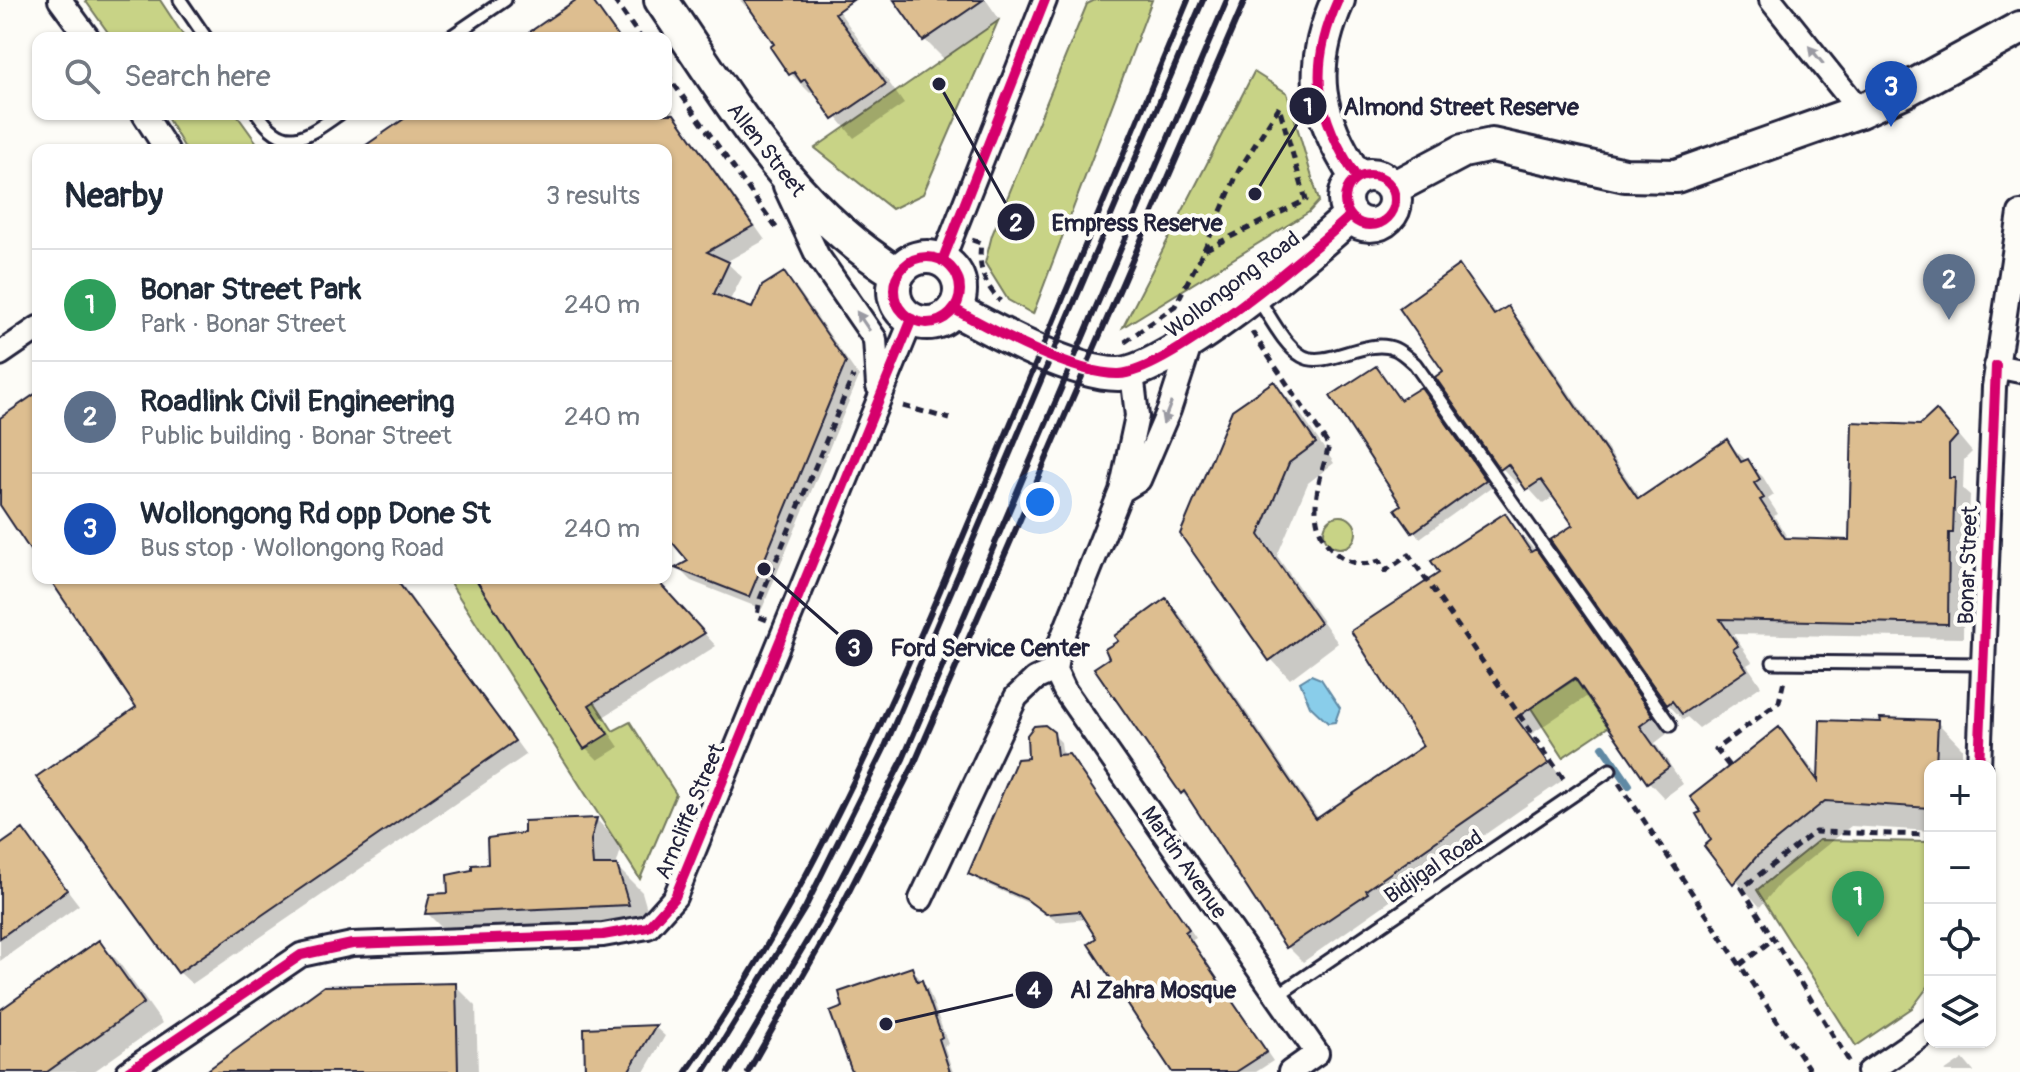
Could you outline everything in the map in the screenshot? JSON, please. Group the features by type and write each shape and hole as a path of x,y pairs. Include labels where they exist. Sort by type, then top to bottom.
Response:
{"street":[{"path":"60,0 84,32"},
{"name":"Allen Street","path":"661,0 778,170 862,252 898,274"},
{"path":"948,247 959,282 954,309 940,321 912,319 897,304 898,274 913,261 932,258 948,247 1045,0"},
{"path":"1338,0 1319,53 1318,80 1329,133 1357,178"},
{"path":"1771,0 1860,111"},
{"path":"1393,188 1463,151 1492,145 1625,175 1676,176 1860,111 1904,91 2020,28"},
{"path":"148,120 163,144"},
{"path":"778,170 817,255 875,339 878,395"},
{"path":"1381,177 1393,188 1395,204 1388,219 1373,226 1357,222 1350,216 1345,196 1357,178 1381,177"},
{"name":"Bonar Street","path":"1979,760 1996,366 2020,213"},
{"name":"Wollongong Road","path":"1055,670 1059,646 1121,491 1137,416 1123,362 1157,363 1245,301 1350,216"},
{"path":"954,309 1018,344 1102,373 1123,362"},
{"name":"Arncliffe Street","path":"128,1072 301,955 352,944 603,935 648,927 675,897 787,628 878,395 912,319"},
{"path":"0,354 32,332"},
{"name":"Wollongong Road","path":"1121,491 1139,480 1169,410 1192,339"},
{"path":"1996,366 2020,371"},
{"path":"921,899 1016,697 1035,679 1055,670"},
{"name":"Martin Avenue","path":"1055,670 1065,691 1317,1053 1290,1072"},
{"path":"1869,1072 1924,1034"}],"lane":[{"path":"180,0 202,32"},
{"path":"458,32 505,0"},
{"path":"263,120 272,131 293,139 308,136 331,120"},
{"path":"1245,301 1304,358 1320,359 1374,346 1394,348 1415,364 1670,725"},
{"path":"1773,662 1983,664"},
{"name":"Bidjigal Road","path":"1278,995 1610,770"}],"path":[{"path":"614,0 637,32"},
{"path":"672,81 778,230"},
{"path":"1123,362 1175,306 1239,170 1279,107 1306,200 1204,250"},
{"path":"948,247 981,243 979,266 988,288 1006,307"},
{"path":"1245,301 1329,446 1315,513 1324,540 1344,559 1369,565 1379,561 1385,571 1409,555 1574,795"},
{"path":"787,628 757,616 760,599 858,364"},
{"path":"903,406 950,419"},
{"path":"1729,766 1716,749 1779,702 1788,662"},
{"path":"1610,770 1811,1072"},
{"path":"1856,1072 1742,888 1815,832 1924,835"},
{"path":"1740,965 1773,939"}],"green space":[{"path":"85,0 160,0 181,32 108,32"},
{"path":"1095,0 1152,0 1033,314 1008,300 985,263 992,235 1087,4"},
{"path":"998,21 923,194 892,209 815,148"},
{"path":"1254,72 1287,93 1319,201 1309,212 1123,327"},
{"path":"168,120 240,120 258,144 182,144"},
{"path":"1340,516 1351,521 1356,532 1351,543 1340,548 1329,543 1324,532 1329,521"},
{"path":"451,584 519,584 613,731 630,722 676,794 640,879"},
{"path":"1575,679 1608,727 1563,757 1531,708"},
{"path":"1819,840 1924,842 1924,992 1912,1008 1856,1046 1757,890"}],"water":[{"path":"1311,675 1321,679 1340,708 1335,722 1328,723 1310,706 1300,682"}],"building":[{"path":"576,0 592,0 615,32 530,32"},
{"path":"744,0 853,0 835,13 886,84 833,120 805,79 801,82 794,72 789,75 770,47 774,44"},
{"path":"894,0 983,0 923,41"},
{"path":"674,114 753,226 707,252 729,262 714,294 752,308 762,286 784,272 846,362 749,597 675,568 688,561 672,542 672,144 368,144 402,120 672,120"},
{"path":"1459,265 1494,315 1508,306 1638,499 1727,439 1741,462 1748,459 1760,479 1754,483 1764,498 1760,500 1785,538 1849,540 1852,422 1920,425 1936,410 1958,435 1949,445 1949,478 1955,478 1953,533 1949,533 1948,624 1720,619 1738,646 1733,649 1747,670 1682,714 1672,701 1667,705 1550,540 1573,525 1541,480 1526,490 1508,464 1500,470 1435,377 1443,371 1399,308"},
{"path":"1376,366 1400,400 1421,387 1486,480 1412,533 1395,509 1401,505 1330,396"},
{"path":"1274,381 1316,443 1289,463 1259,535 1320,623 1269,661 1180,534 1232,410"},
{"path":"32,396 32,553 0,505 0,418"},
{"path":"1505,513 1531,552 1536,549 1653,716 1640,726 1669,767 1647,783 1575,678 1516,718 1549,763 1286,948 1184,791 1181,794 1094,668 1109,658 1105,649 1118,641 1114,636 1166,598 1316,819 1423,746 1351,631 1439,573 1431,561"},
{"path":"53,584 399,584 515,741 178,973 36,777 136,707"},
{"path":"479,584 660,584 705,633 589,705 608,734 584,749"},
{"path":"1880,718 1938,720 1936,760 1924,760 1924,808 1825,801 1757,856 1733,884 1704,846 1711,840 1696,814 1701,812 1690,797 1779,727 1818,781 1820,720 1881,722"},
{"path":"1045,725 1054,732 1057,755 1069,754 1189,929 1185,932 1267,1052 1236,1072 1172,1072 1088,944 1096,938 1079,911 1046,914 1026,899 968,874 1017,759 1028,758 1027,735 1034,726"},
{"path":"597,818 591,840 593,865 617,865 629,905 425,914 430,894 448,893 447,875 472,870 472,865 488,864 487,838 524,833 524,821"},
{"path":"23,829 67,890 0,938 0,845"},
{"path":"99,940 144,1003 47,1072 0,1072 0,1010"},
{"path":"912,967 917,981 922,980 942,1037 939,1039 950,1072 852,1072 830,1012 843,1007 839,992"},
{"path":"456,983 458,1072 205,1072 324,986"},
{"path":"656,1025 628,1072 585,1072 584,1028"}],"waterway":[{"path":"1603,747 1629,785"}],"railway":[{"path":"686,1072 777,928 856,776 961,542 1188,0"},
{"path":"704,1072 805,908 884,749 1203,0"},
{"path":"729,1072 821,917 903,759 1227,0"},
{"path":"748,1072 833,923 915,762 1245,0"}],"cycle path":[{"path":"942,261 1045,0"},
{"path":"1338,0 1322,48 1320,92 1332,134 1357,178"},
{"path":"1370,175 1388,182 1395,200 1388,218 1370,225 1352,218 1345,200 1352,182 1370,175"},
{"path":"954,309 1058,360 1119,374 1141,368 1170,354 1203,333 1272,282 1350,216"},
{"path":"927,257 950,267 960,290 950,313 927,323 904,313 894,290 904,267 927,257"},
{"path":"128,1072 301,955 352,944 603,935 648,927 675,897 912,319"},
{"path":"1979,760 1996,366"}],"place":[{"name":"Empress Reserve","path":"939,84"},
{"name":"Wollongong Rd opp Done St","path":"1891,127"},
{"name":"Almond Street Reserve","path":"1255,194"},
{"name":"Roadlink Civil Engineering","path":"1949,320"},
{"name":"Ford Service Center","path":"764,569"},
{"name":"Bonar Street Park","path":"1858,937"},
{"name":"Al Zahra Mosque","path":"886,1024"}]}
